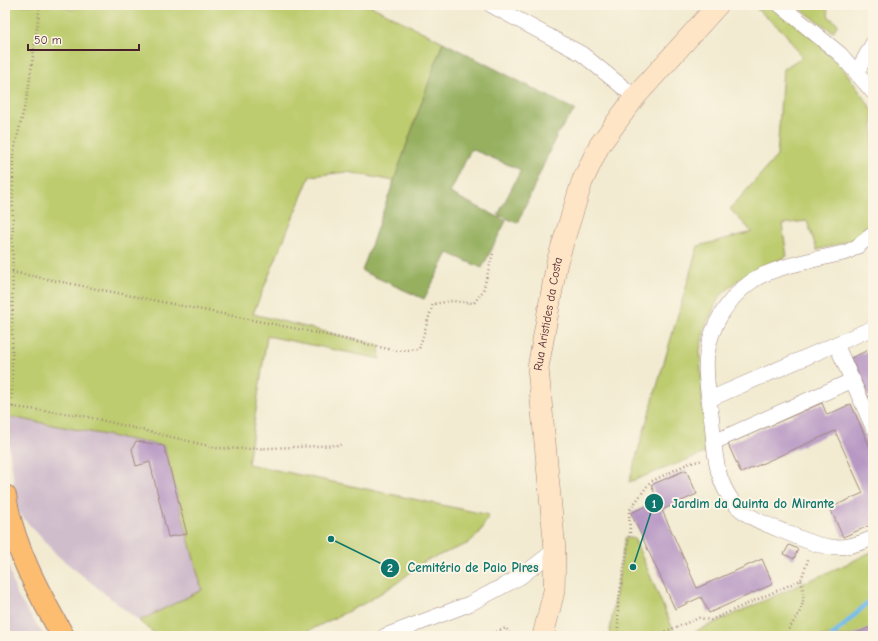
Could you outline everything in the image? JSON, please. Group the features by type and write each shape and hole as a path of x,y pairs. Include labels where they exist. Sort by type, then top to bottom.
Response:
{"main road":[{"path":"5,496 8,517 34,585 62,636"}],"street":[{"path":"491,5 582,54 636,97"},
{"name":"Rua Aristides da Costa","path":"543,636 554,591 555,550 538,368 557,262 582,182 599,146 636,97 718,5"},
{"path":"780,5 826,41 857,72 873,92"},
{"path":"857,72 873,43"},
{"path":"873,234 858,246 847,252 767,273 753,281 733,298 721,313 714,329 707,354 707,381 716,464 722,483 735,504 744,512 814,544 827,548 858,545 873,538"},
{"path":"710,399 873,328"},
{"path":"836,344 873,427"},
{"path":"714,449 853,380"},
{"path":"385,636 401,632 469,604 520,577 555,550"}],"path":[{"path":"12,407 13,155 28,92 40,5"},
{"path":"12,272 306,330 397,351 419,349 432,304 452,301 474,303 483,291 493,253"},
{"path":"5,406 80,415 217,448 247,449 340,445"},
{"path":"618,636 618,604 630,532 629,511 650,482 714,449"},
{"path":"784,636 799,616 802,608 804,598 801,580 814,544"},
{"path":"654,636 699,618 711,620 801,580"},
{"path":"485,636 506,628 511,636"}],"shaded area":[{"path":"5,416 164,446 202,591 139,621 58,556 18,512"},
{"path":"5,553 16,594 44,636 5,636"}],"green space":[{"path":"5,5 58,5 73,10 78,5 369,5 443,42 394,181 347,172 310,176 253,314 379,345 380,359 267,336 248,464 489,515 479,534 467,544 425,561 397,583 365,603 298,636 158,636 139,621 202,590 164,446 5,416"},
{"path":"752,5 774,5 816,41 846,72 873,111 873,222 853,240 817,250 807,221 782,224 787,256 737,281 719,297 705,327 700,350 705,453 629,482 698,246 752,232 730,209 777,156 783,69 802,57 784,32"},
{"path":"795,5 824,5 827,8 829,17 838,24 833,32"},
{"path":"443,42 575,110 557,134 518,223 498,215 521,170 471,149 450,193 506,221 482,268 448,253 424,299 362,271"},
{"path":"625,538 634,538 675,634 684,636 609,636"},
{"path":"873,551 873,628 854,636 685,636 851,562"}],"building":[{"path":"873,348 873,395 868,397 851,358"},
{"path":"822,403 827,415 851,404 873,454 873,509 870,510 873,517 873,524 843,537 830,508 863,493 835,431 741,473 728,444"},
{"path":"136,441 164,446 187,534 168,537 150,462 136,466 132,449"},
{"path":"686,470 697,494 662,510 697,588 762,559 773,584 709,613 701,597 675,609 631,513 658,501 651,485"},
{"path":"789,545 798,549 794,559 784,554"},
{"path":"873,626 873,636 850,636"}],"waterway":[{"path":"832,636 873,598"}],"place":[{"name":"Cemitério de Paio Pires","path":"331,539"},
{"name":"Jardim da Quinta do Mirante","path":"633,567"}]}
